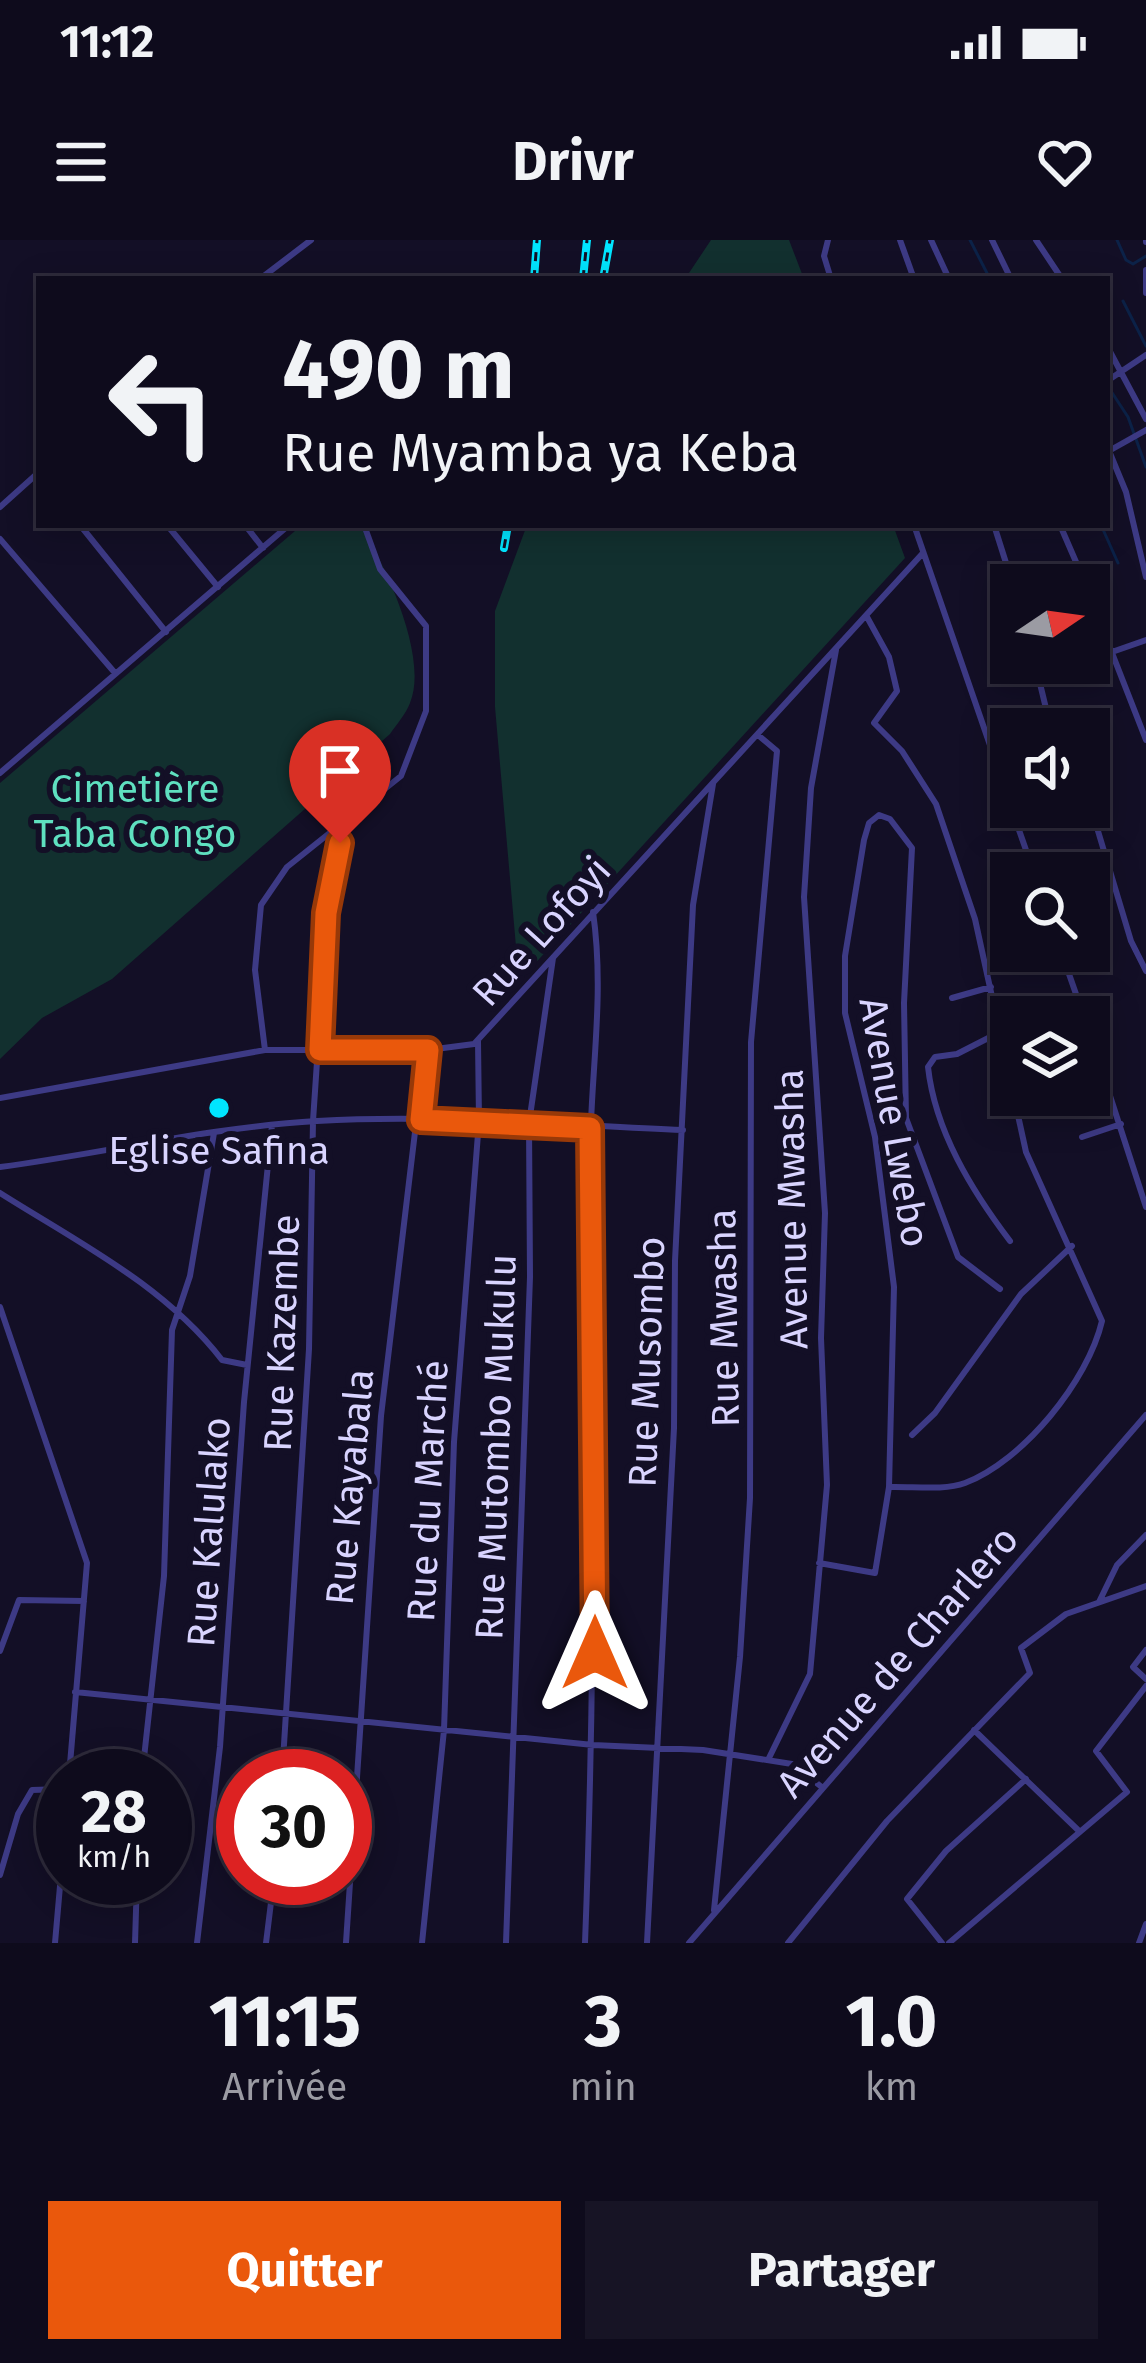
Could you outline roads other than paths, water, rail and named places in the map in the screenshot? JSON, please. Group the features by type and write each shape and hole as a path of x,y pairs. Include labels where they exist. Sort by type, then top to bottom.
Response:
{"street":[{"path":"264,276 311,240"},
{"path":"828,240 824,256 831,276"},
{"path":"900,240 913,276"},
{"path":"931,240 948,276"},
{"path":"992,240 1010,276"},
{"path":"1036,240 1060,276"},
{"path":"1146,271 1146,293"},
{"path":"1110,350 1146,419"},
{"path":"1110,379 1146,355"},
{"path":"1110,449 1146,430"},
{"path":"1110,456 1146,572"},
{"path":"0,507 36,475"},
{"path":"82,528 166,632"},
{"path":"169,528 218,587"},
{"path":"247,528 263,548"},
{"path":"0,772 286,528"},
{"path":"265,1049 255,970 258,911 281,872 347,824 401,776 418,743 429,698 426,626 380,569 365,528"},
{"path":"915,528 990,746"},
{"path":"995,528 1006,564"},
{"path":"1061,528 1076,564"},
{"path":"0,539 116,674"},
{"name":"Rue Lofoyi","path":"0,1099 265,1049 428,1050 478,1041 923,553"},
{"path":"866,616 889,657 897,686 891,705 874,724 902,752 936,804 964,880 994,996"},
{"path":"1110,653 1146,640"},
{"path":"1110,645 1146,740"},
{"name":"Avenue Mwasha","path":"768,1760 810,1674 827,1485 821,1338 825,1213 804,897 812,788 836,650"},
{"name":"Rue Mwasha","path":"713,1910 731,1755 753,1445 748,1212 751,1042 777,751 758,735"},
{"name":"Rue Musombo","path":"646,1943 693,905 712,784"},
{"name":"Avenue Lwebo","path":"819,1563 871,1575 880,1552 889,1486 894,1279 875,1137 851,1050 844,998 845,956 864,840 873,818 885,814 911,842 904,1003 906,1118 958,1257 1000,1289"},
{"name":"Rue Kazembe","path":"284,1749 308,1370 313,1121 326,913 347,824"},
{"path":"1097,828 1131,941 1146,971"},
{"path":"585,1943 596,1464 590,1128 600,987 593,912"},
{"name":"Rue Mutombo Mukulu","path":"506,1943 530,1277 529,1124 554,955"},
{"path":"952,998 992,987"},
{"path":"990,1037 957,1054 935,1057 928,1066 943,1126 966,1175 1010,1241"},
{"name":"Rue Kayabala","path":"346,1943 362,1720 364,1609 381,1416 413,1145 421,1120 427,1038"},
{"name":"Rue du Marché","path":"422,1943 444,1730 454,1442 479,1121 478,1041"},
{"path":"1110,1092 1146,1207"},
{"path":"889,1486 967,1482 1064,1404 1102,1322 1072,1246 1026,1152 1019,1116"},
{"path":"0,1167 214,1131 313,1121 479,1121 684,1130"},
{"path":"1082,1137 1121,1124"},
{"name":"Rue Kalulako","path":"197,1943 223,1708 248,1365 272,1125"},
{"path":"145,1749 164,1576 175,1313 190,1276 214,1131"},
{"path":"0,1193 128,1270 206,1337 222,1360 248,1365"},
{"path":"912,1436 921,1432 1021,1294 1072,1246"},
{"path":"0,1307 83,1545 84,1600 70,1749"},
{"name":"Avenue de Charlero","path":"689,1943 1146,1415"},
{"path":"1099,1602 1117,1565 1146,1535"},
{"path":"788,1943 846,1869 1030,1673 1023,1646 1053,1622 1146,1586"},
{"path":"0,1651 19,1600 84,1600"},
{"path":"1026,1779 946,1851 908,1898 908,1905 946,1943 1128,1790 1096,1751 1146,1682 1133,1669 1146,1651"},
{"path":"75,1692 513,1738 731,1755 796,1766 823,1788"},
{"path":"974,1730 1078,1830"},
{"path":"0,1875 13,1826 36,1790"},
{"path":"55,1943 58,1905"},
{"path":"135,1943 136,1905"},
{"path":"266,1943 271,1905"},
{"path":"1139,1943 1146,1924"}],"waterway":[{"path":"970,240 988,276"},
{"path":"1117,240 1126,260 1133,264 1146,256"},
{"path":"1123,301 1146,346"},
{"path":"1110,390 1128,417 1146,467"},
{"path":"1102,528 1118,563"}],"railway":[{"path":"534,276 537,240"},
{"path":"583,276 587,240"},
{"path":"604,276 610,240"},
{"path":"504,548 507,528"}],"place":[{"name":"Eglise Safina","path":"219,1108"}],"park label":[{"name":"Cimetière Taba Congo","path":"135,810"}]}
